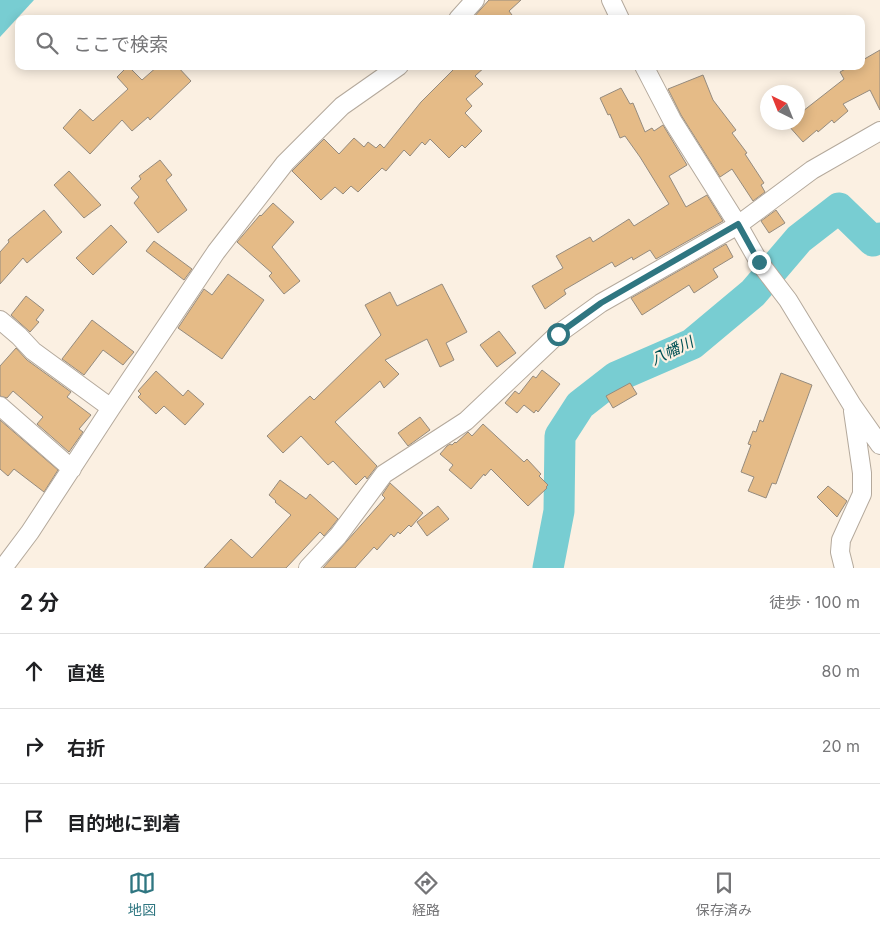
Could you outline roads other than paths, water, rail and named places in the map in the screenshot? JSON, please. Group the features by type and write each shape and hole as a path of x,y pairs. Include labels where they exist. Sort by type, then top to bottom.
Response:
{"street":[{"path":"462,15 475,0"},
{"path":"611,0 618,15"},
{"path":"3,568 30,532 216,252 285,164 342,106 394,70"},
{"path":"646,70 672,120 738,224 759,262 788,300 852,405 880,445"},
{"path":"308,568 338,536 384,474 466,421 558,334 601,303 738,224 812,170 880,131"},
{"path":"0,320 19,336 32,351 111,408"},
{"path":"844,568 840,552 841,540 862,494 862,473 852,405"},
{"path":"0,406 72,469"}],"water":[{"path":"0,0 34,0 20,15 15,15 15,21 0,37"}],"waterway":[{"name":"八幡川","path":"548,568 559,511 560,436 580,405 616,377 692,344 753,293 799,239 839,208 873,241 880,238"}]}
